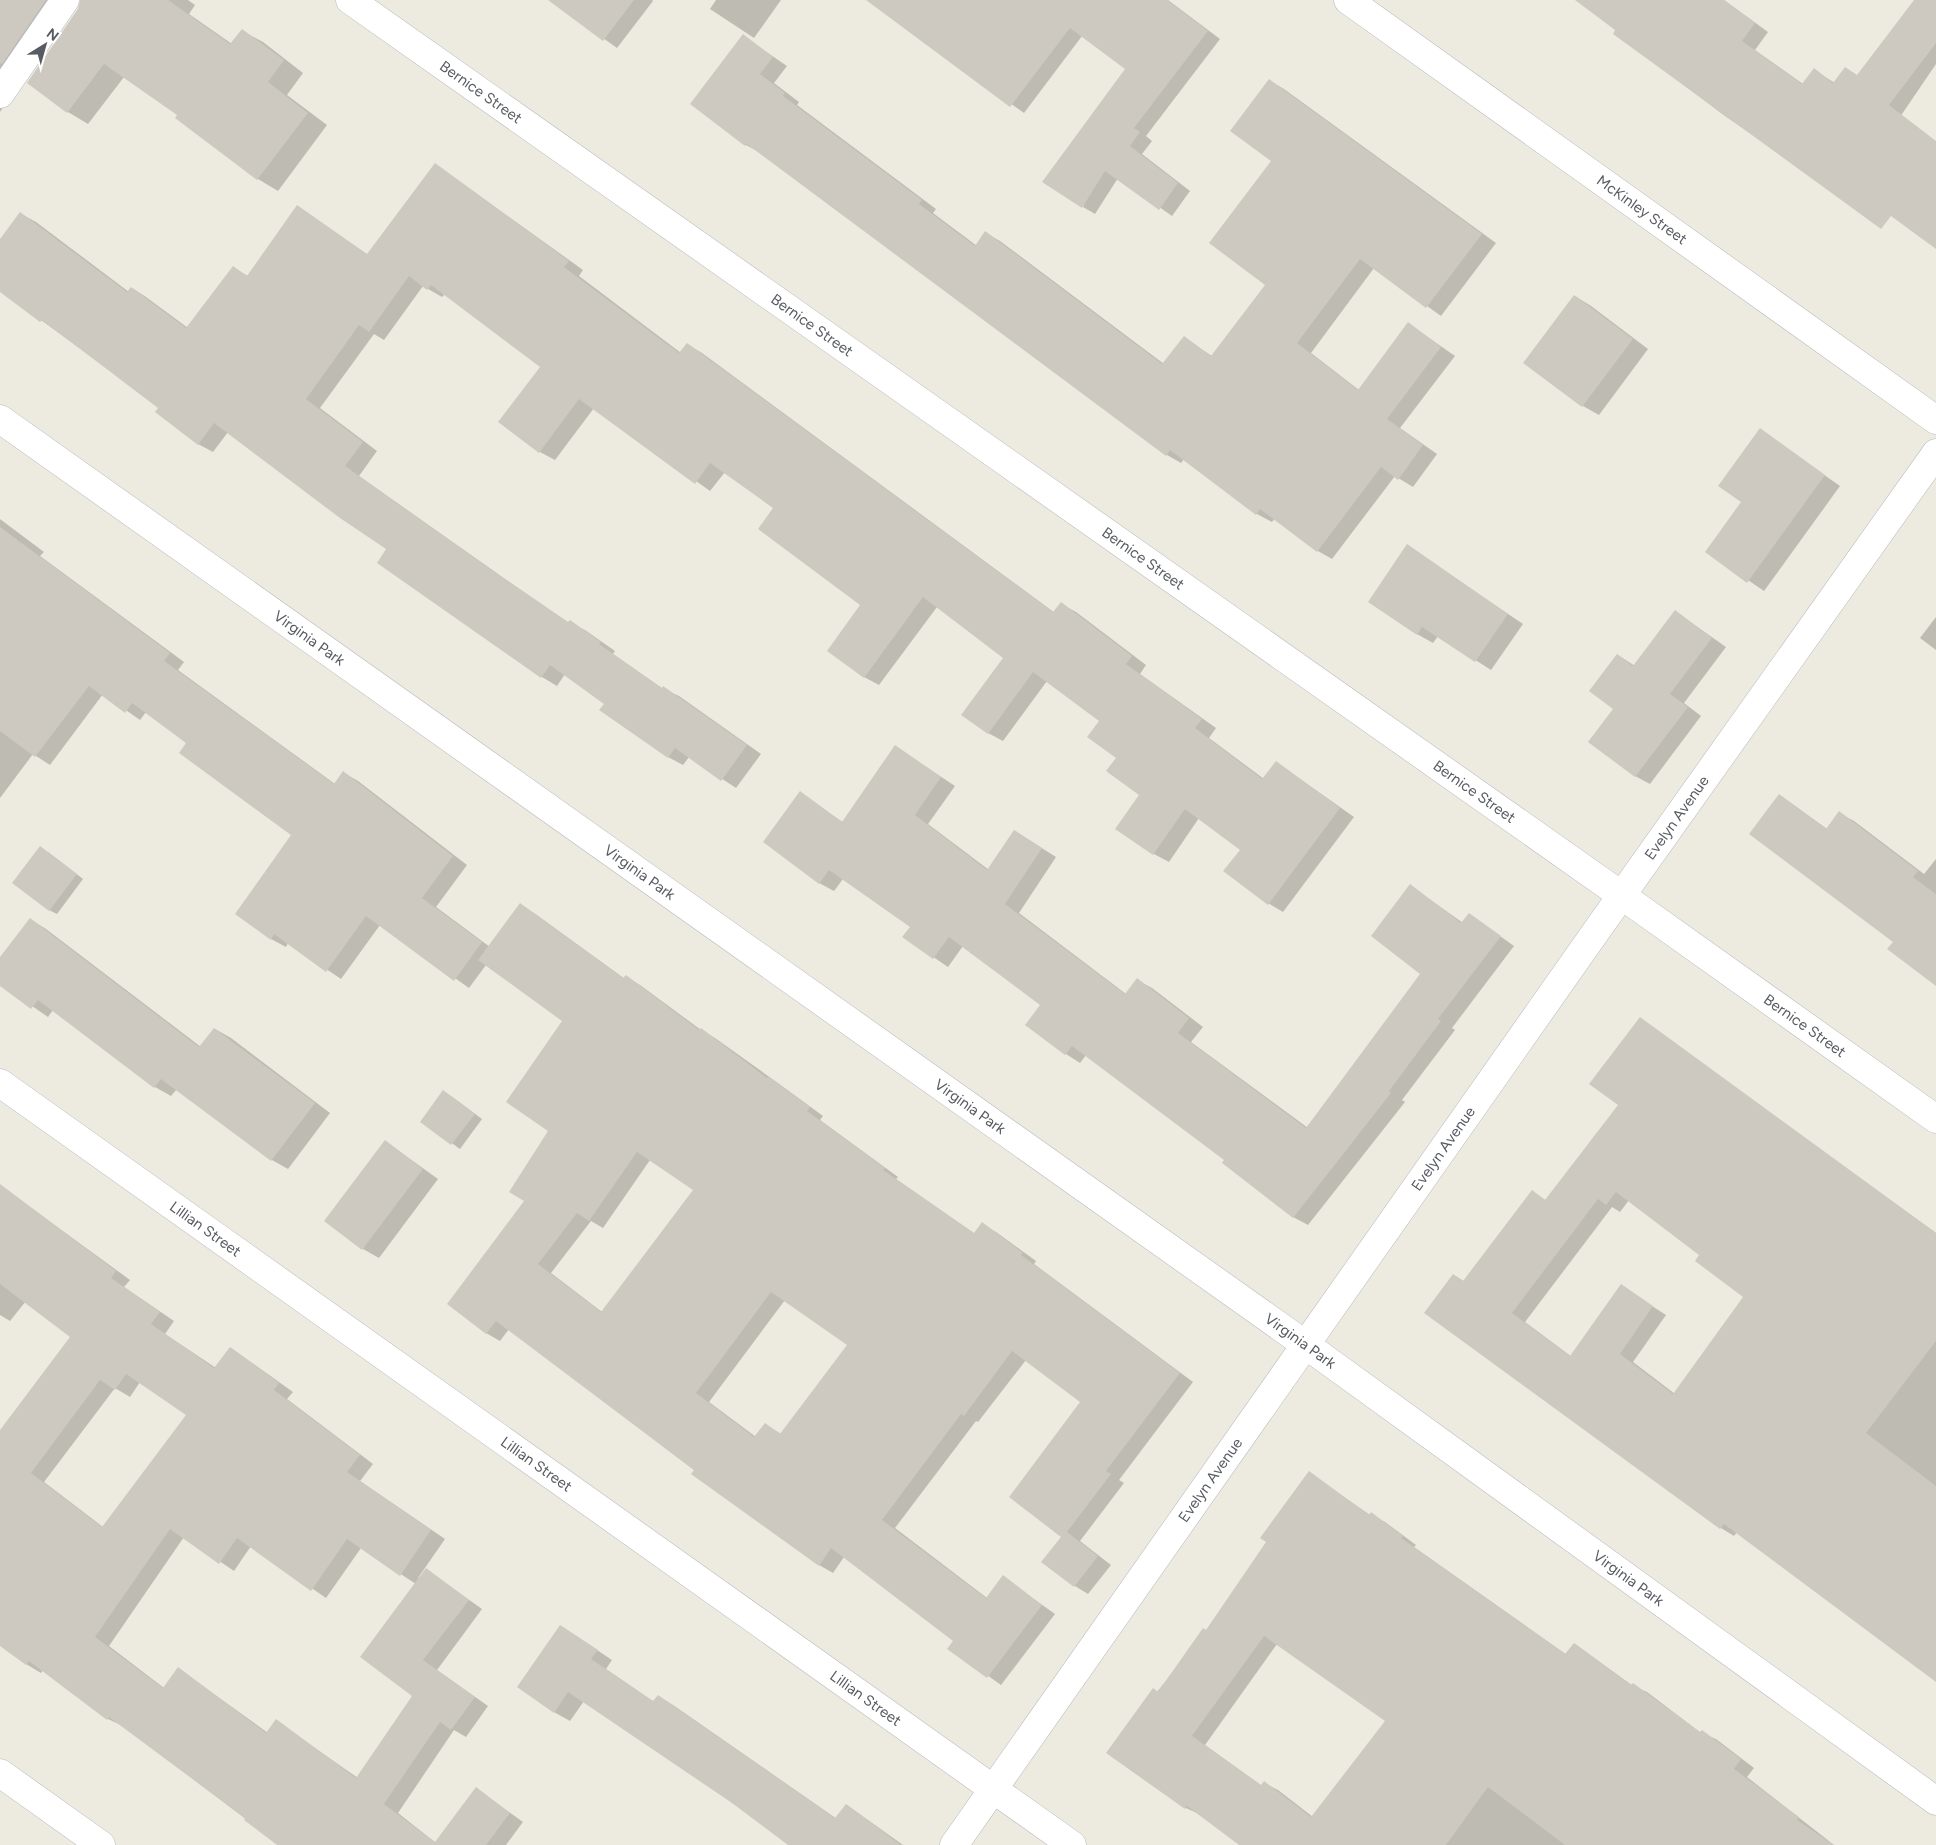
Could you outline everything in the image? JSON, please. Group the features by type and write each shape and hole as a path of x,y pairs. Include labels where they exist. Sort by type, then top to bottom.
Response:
{"street":[{"path":"0,94 65,0"},
{"name":"Bernice Street","path":"350,0 1622,895 1936,1119"},
{"name":"McKinley Street","path":"1348,0 1936,420"},
{"name":"Virginia Park","path":"0,419 1306,1345 1936,1801"},
{"name":"Evelyn Avenue","path":"954,1845 1622,895 1936,453"},
{"name":"Lillian Street","path":"0,1083 1072,1845"},
{"path":"0,1773 101,1845"}],"building":[{"path":"0,0 46,0 2,64 0,63"},
{"path":"80,0 168,0 230,44 242,29 284,60 268,82 308,113 257,180 175,118 177,115 104,64 67,113 27,83 78,9"},
{"path":"548,0 634,0 603,41"},
{"path":"866,0 1167,0 1208,31 1134,128 1140,132 1130,146 1178,183 1159,210 1105,171 1082,208 1042,182 1125,69 1070,28 1010,107"},
{"path":"1575,0 1724,0 1755,23 1742,41 1802,84 1814,68 1833,83 1845,67 1857,75 1914,0 1936,0 1936,43 1889,105 1936,141 1936,249 1891,216 1881,229 1613,34 1615,30"},
{"path":"743,34 773,57 760,74 785,93 783,96 922,200 919,204 975,246 985,231 1162,364 1184,336 1211,356 1265,285 1209,243 1271,161 1230,131 1269,79 1482,234 1426,308 1360,259 1297,343 1358,390 1408,322 1441,347 1387,419 1423,445 1398,480 1381,467 1317,552 1260,509 1256,515 1170,450 1166,456 747,144 745,146 690,104"},
{"path":"435,163 569,261 564,267 679,353 687,343 1053,612 1061,602 1132,656 1126,664 1202,719 1195,728 1262,779 1276,761 1340,808 1268,905 1223,871 1240,850 1185,809 1153,855 1115,829 1139,795 1106,771 1116,758 1087,737 1099,721 1033,672 988,734 961,715 1003,658 923,597 864,678 827,651 860,605 758,529 773,508 710,463 695,484 579,399 539,453 498,422 540,367 431,285 427,290 409,276 369,332 359,325 306,399 363,442 345,466 493,571 568,622 570,620 601,642 599,644 747,745 721,781 675,748 668,758 599,710 604,704 550,665 541,678 377,563 386,549 340,518 214,423 198,445 155,412 158,408 42,320 40,322 0,292 0,239 20,212 127,292 131,287 186,328 233,266 247,276 297,205 367,254"},
{"path":"1574,295 1633,339 1582,407 1523,363"},
{"path":"1760,428 1825,475 1747,583 1705,552 1741,502 1718,486"},
{"path":"0,527 170,653 164,661 334,784 343,771 453,856 422,898 482,942 454,981 366,916 326,972 274,934 271,940 235,914 291,835 179,753 186,743 132,703 125,713 89,686 35,757 0,731"},
{"path":"1407,544 1508,614 1475,662 1422,627 1417,635 1368,602"},
{"path":"1675,610 1712,638 1670,694 1688,707 1635,777 1588,742 1613,709 1589,691 1617,654 1633,666"},
{"path":"895,745 941,777 915,815 987,870 1014,830 1042,848 1005,904 1125,994 1137,978 1189,1018 1178,1033 1306,1128 1420,974 1371,936 1410,884 1461,923 1469,913 1501,936 1438,1019 1441,1021 1389,1091 1391,1093 1293,1218 1222,1163 1224,1160 1072,1046 1065,1055 1025,1025 1040,1005 949,937 933,959 902,937 910,927 829,870 819,884 763,842 800,791 842,822"},
{"path":"1779,794 1826,829 1839,811 1918,871 1913,877 1936,894 1936,986 1887,949 1893,942 1749,834"},
{"path":"40,846 77,874 49,911 12,883"},
{"path":"520,903 623,978 626,975 699,1030 701,1028 767,1078 768,1076 810,1107 807,1111 885,1168 883,1170 974,1233 982,1222 1023,1253 1021,1255 1180,1373 1106,1471 1111,1474 1067,1532 1098,1556 1074,1587 1041,1562 1061,1537 1009,1497 1080,1402 1012,1351 964,1416 961,1414 882,1520 986,1598 1003,1575 1042,1605 987,1678 947,1649 953,1641 831,1548 819,1566 691,1474 694,1470 496,1321 486,1334 447,1304 524,1201 509,1192 548,1131 506,1102 562,1021 478,960","holes":["637,1152 693,1190 601,1312 538,1264 577,1213 589,1221","771,1292 847,1345 780,1434 765,1423 754,1437 696,1393"]},
{"path":"30,918 199,1047 214,1028 315,1103 271,1161 161,1079 154,1088 38,1000 31,1009 0,986 0,957"},
{"path":"1640,1017 1936,1233 1936,1341 1866,1433 1936,1486 1936,1682 1724,1524 1720,1529 1424,1313 1453,1274 1463,1281 1532,1190 1545,1200 1618,1105 1589,1084","holes":["1616,1192 1699,1255 1695,1261 1743,1297 1673,1394 1620,1354 1653,1306 1621,1284 1570,1356 1512,1313 1598,1199 1606,1205"]},
{"path":"443,1090 475,1114 451,1145 420,1122"},
{"path":"385,1140 423,1169 362,1250 324,1221"},
{"path":"0,1184 116,1271 111,1278 160,1312 151,1324 214,1368 230,1347 279,1383 274,1390 360,1455 347,1472 431,1530 400,1576 347,1539 311,1591 237,1538 219,1564 170,1529 95,1637 163,1688 178,1667 266,1733 276,1719 356,1778 412,1696 360,1657 426,1568 469,1600 423,1660 475,1697 451,1730 440,1722 384,1804 435,1842 476,1787 510,1813 486,1845 277,1845 244,1820 245,1818 109,1717 107,1720 29,1661 26,1665 0,1646 0,1430 70,1337 0,1284","holes":["126,1374 186,1415 102,1527 31,1473 100,1380 115,1390"]},
{"path":"1309,1471 1369,1515 1371,1512 1403,1536 1401,1538 1565,1654 1574,1643 1700,1732 1702,1730 1741,1759 1734,1769 1799,1817 1797,1820 1834,1845 1565,1845 1488,1787 1446,1845 1239,1845 1187,1806 1185,1809 1106,1753 1153,1688 1158,1692 1203,1628 1206,1630 1266,1542 1260,1538","holes":["1264,1636 1385,1721 1311,1817 1264,1781 1261,1785 1192,1736"]},
{"path":"560,1625 598,1650 591,1659 653,1701 658,1695 835,1818 846,1804 901,1845 788,1845 732,1803 568,1692 554,1713 517,1687"}]}
